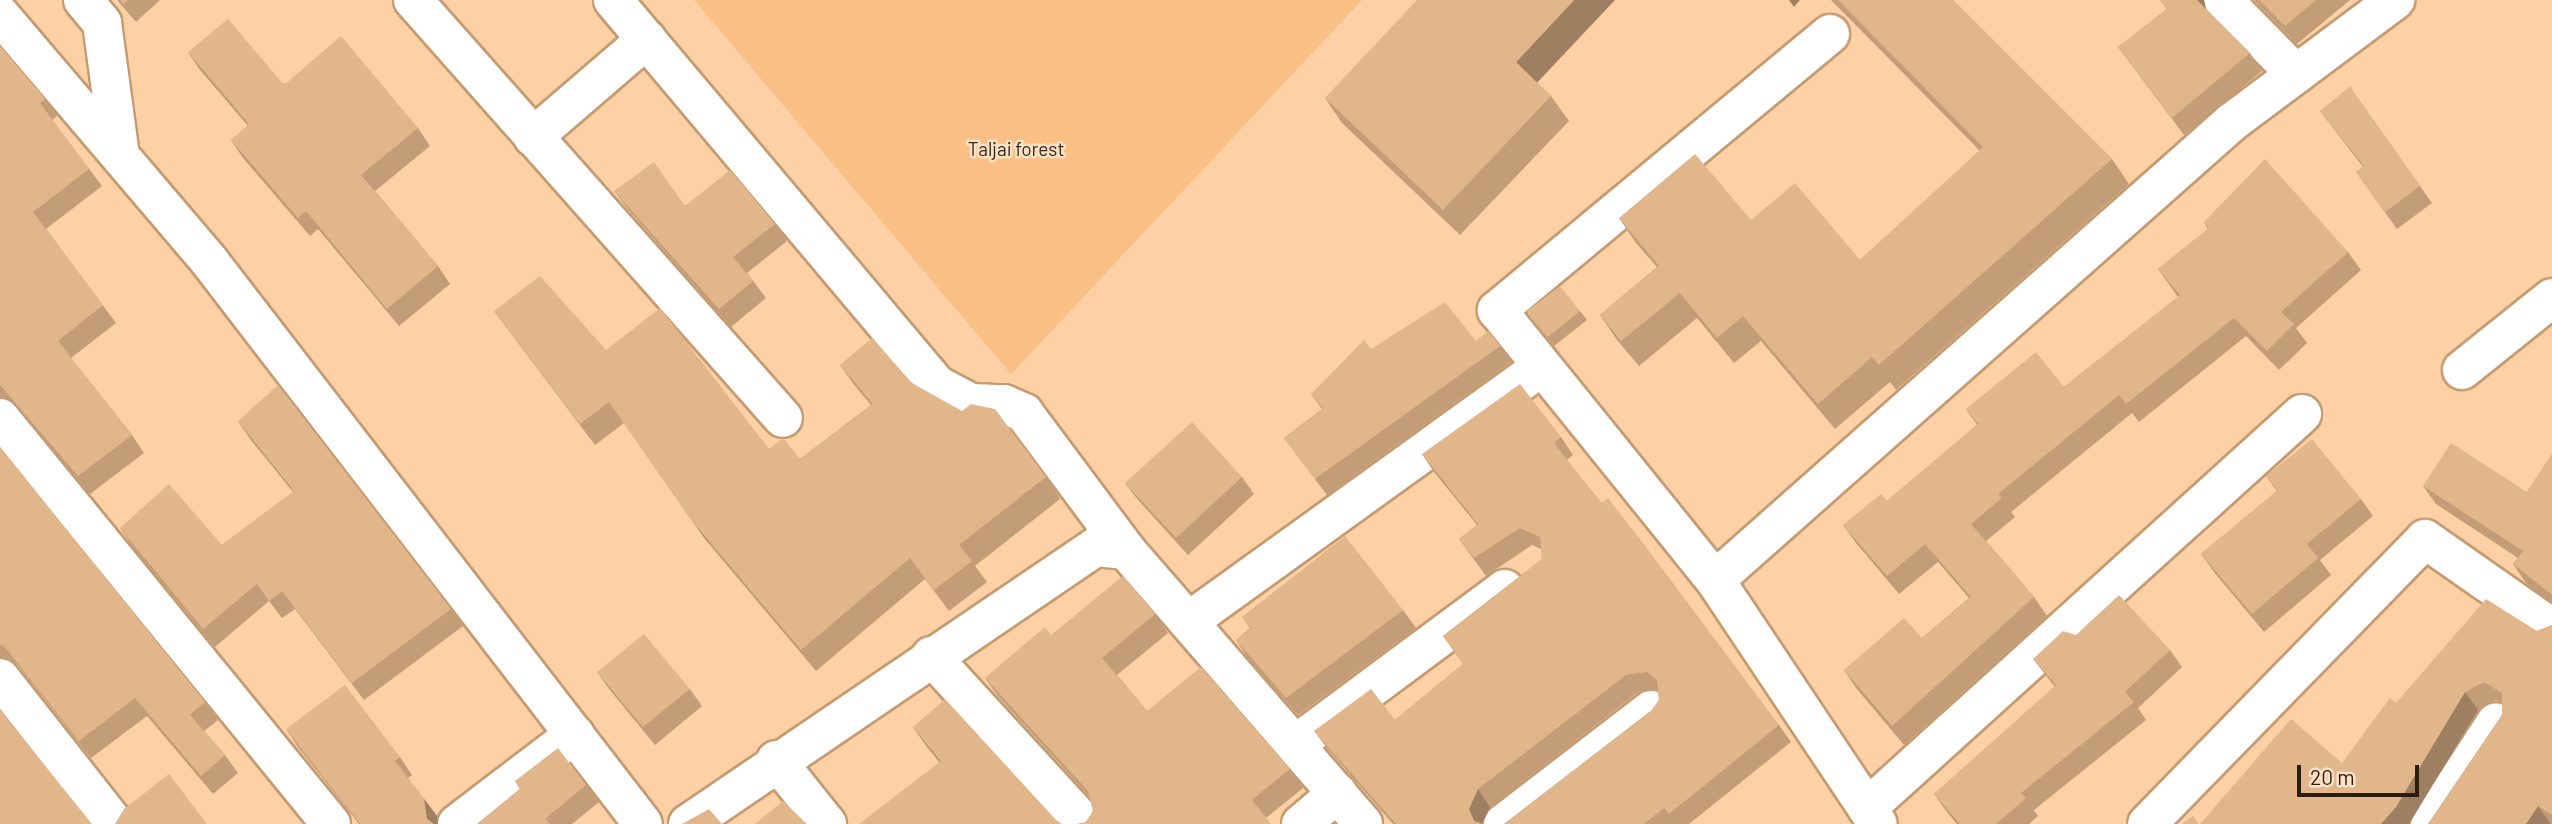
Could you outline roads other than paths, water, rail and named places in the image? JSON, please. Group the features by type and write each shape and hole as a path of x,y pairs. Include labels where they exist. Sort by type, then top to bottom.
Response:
{"street":[{"path":"83,0 102,23 120,156"},
{"path":"413,0 783,418"},
{"path":"613,0 937,386 955,398 1024,413 1126,551 1192,619 1363,824"},
{"path":"2224,0 2296,74"},
{"path":"1715,580 2232,122 2395,0"},
{"path":"0,15 219,273 643,824"},
{"path":"1830,34 1497,310 1715,580 1872,816 2302,414"},
{"path":"533,137 647,39"},
{"path":"2462,370 2552,298"},
{"path":"1192,619 1542,367"},
{"path":"0,418 331,824"},
{"path":"2147,824 2425,539 2552,628"},
{"path":"688,824 776,760 1060,566 1096,547 1126,551"},
{"path":"1296,744 1534,567"},
{"path":"931,656 1084,824"},
{"path":"0,678 115,824"},
{"path":"1503,824 1651,710"},
{"path":"2430,824 2496,722"},
{"path":"457,824 575,734"},
{"path":"776,760 827,824"},
{"path":"1301,824 1338,793"}],"park label":[{"name":"Taljai forest","path":"1016,149"}]}
